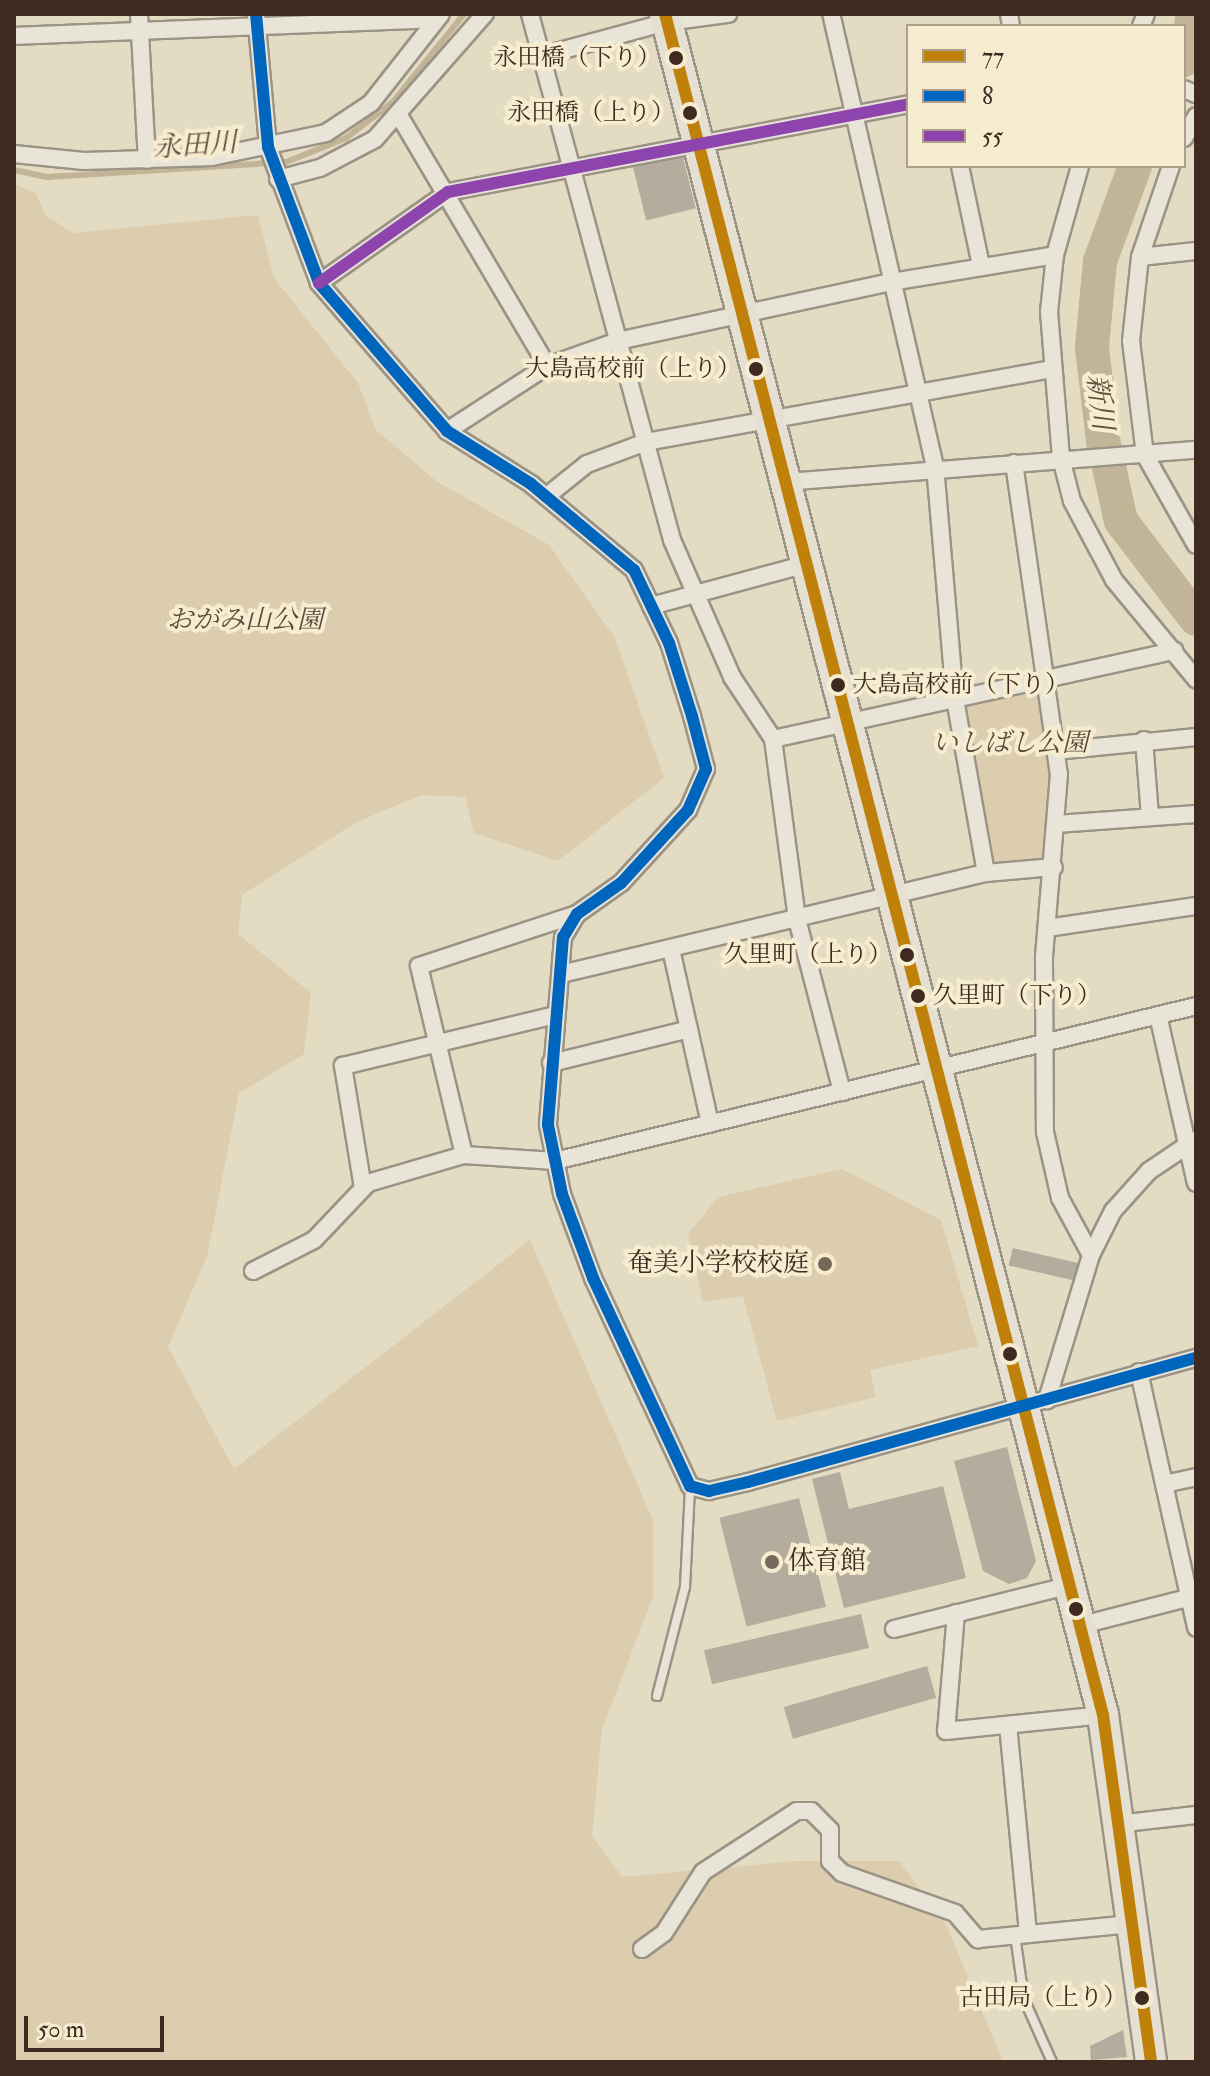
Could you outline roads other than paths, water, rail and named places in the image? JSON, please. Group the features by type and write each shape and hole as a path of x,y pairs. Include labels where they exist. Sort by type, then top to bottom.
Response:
{"highway":[{"path":"666,18 739,314 807,564 933,1073 1036,1404 1066,1586 1103,1715 1151,2062"}],"street":[{"path":"139,14 147,160"},
{"path":"278,179 320,168 400,117 485,14"},
{"path":"530,14 646,442 696,595 732,677 773,739 797,919 842,1092"},
{"path":"541,56 666,18 728,14"},
{"path":"831,14 935,467 955,699 986,873"},
{"path":"14,36 140,31 257,20 439,16"},
{"path":"14,154 147,160 268,147 326,133 371,103 439,16"},
{"path":"257,20 268,147 319,283 447,431 547,496 634,570 651,606 706,769 667,835 621,883 577,914 419,966 464,1155"},
{"path":"319,283 448,192 906,104"},
{"path":"1186,134 1196,116"},
{"path":"400,117 448,192 547,366"},
{"path":"960,168 981,266"},
{"path":"1079,168 1055,255 1048,370 1067,458 1072,501 1114,580 1196,679"},
{"path":"1170,168 1140,257 1131,341 1137,455 1196,544"},
{"path":"1140,257 1196,251"},
{"path":"447,431 547,366 618,341 891,282 1055,255"},
{"path":"547,496 587,464 646,442 768,417 1048,370"},
{"path":"786,482 935,467 1196,450"},
{"path":"1014,463 1049,679 1056,751 1054,867 1047,928 1042,1043 1052,1174 1091,1255"},
{"path":"651,606 807,564"},
{"path":"773,739 1174,651"},
{"path":"1056,751 1196,737"},
{"path":"1144,740 1150,817"},
{"path":"1056,824 1196,814"},
{"path":"561,974 986,873 1054,867"},
{"path":"1047,928 1196,906"},
{"path":"577,914 563,937 551,1063 555,1161 593,1278 690,1486 709,1491 748,1482 1196,1358"},
{"path":"671,949 710,1124"},
{"path":"253,1271 314,1240 363,1188 464,1155 555,1161 933,1073 1196,1006"},
{"path":"363,1188 343,1066 556,1015"},
{"path":"1158,1015 1192,1142 1196,1183"},
{"path":"551,1063 689,1029"},
{"path":"1036,1404 1091,1255 1122,1201 1192,1142"},
{"path":"1139,1372 1193,1597 1196,1628"},
{"path":"1164,1484 1196,1477"},
{"path":"894,1629 1066,1586"},
{"path":"1078,1626 1193,1597"},
{"path":"956,1613 946,1731 1103,1715"},
{"path":"1008,1725 1022,1935"},
{"path":"642,1949 664,1933 703,1872 797,1811 811,1811 830,1830 830,1861 842,1873 955,1913 978,1939 1131,1924"},
{"path":"1117,1824 1196,1815"}],"lane":[{"path":"657,1696 685,1587 690,1486"},
{"path":"1022,1935 1024,1999 1052,2062"}],"waterway":[{"name":"永田川","path":"14,170 48,177 286,162 346,138 393,102 464,14"},
{"name":"新川","path":"1186,50 1193,14"},
{"name":"新川","path":"1134,168 1100,261 1092,348 1103,440 1121,521 1196,619"}],"place":[{"name":"永田橋（下り）","path":"676,58"},
{"name":"永田橋（上り）","path":"690,113"},
{"name":"大島高校前（上り）","path":"756,369"},
{"name":"大島高校前（下り）","path":"838,685"},
{"name":"久里町（上り）","path":"907,955"},
{"name":"久里町（下り）","path":"918,996"},
{"name":"奄美小学校校庭","path":"825,1264"},
{"name":"体育館","path":"772,1562"},
{"name":"古田局（上り）","path":"1142,1998"}],"park label":[{"name":"おがみ山公園","path":"245,621"},
{"name":"いしばし公園","path":"1010,744"}]}
